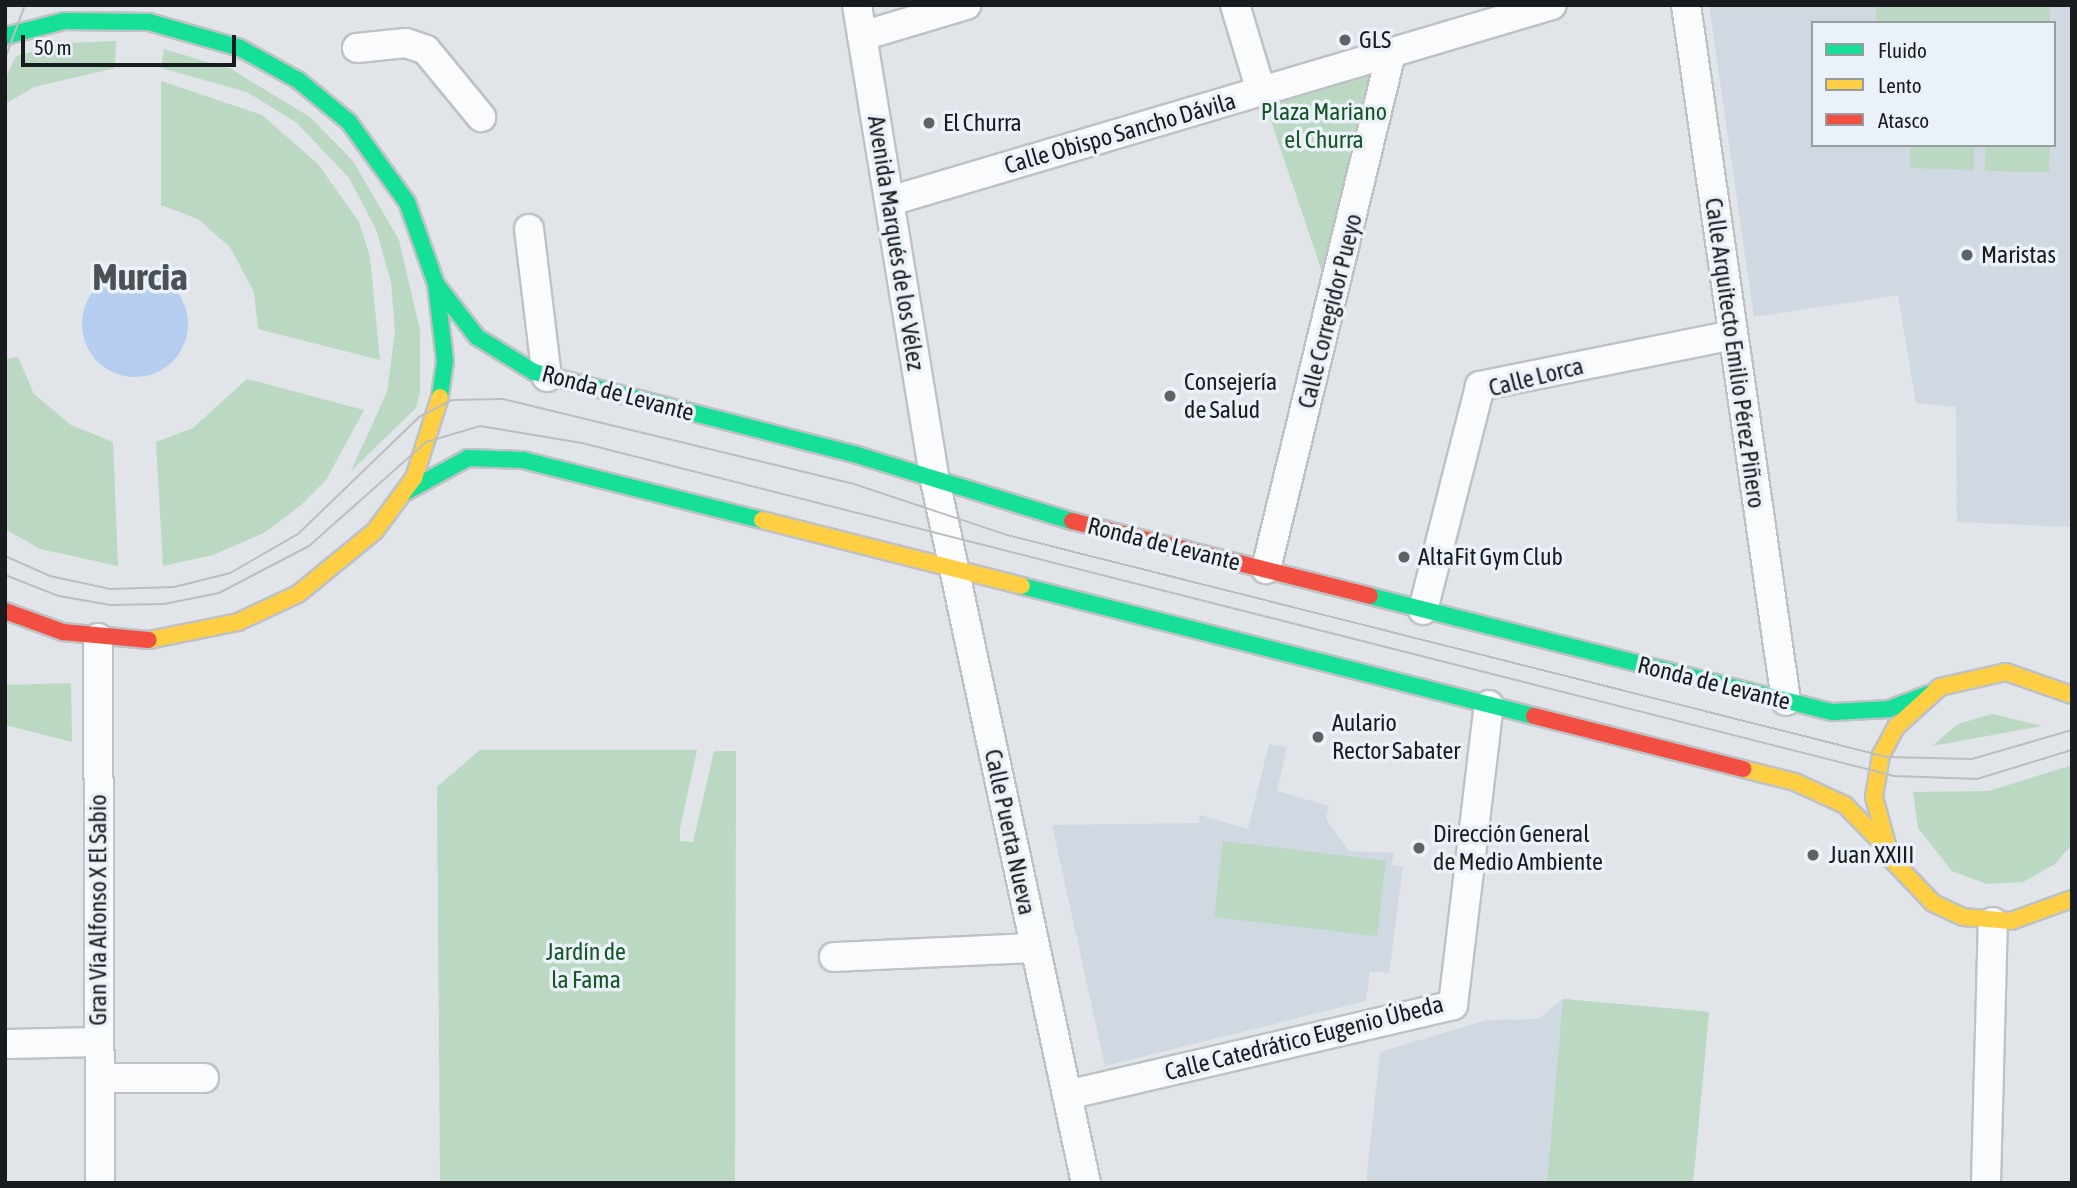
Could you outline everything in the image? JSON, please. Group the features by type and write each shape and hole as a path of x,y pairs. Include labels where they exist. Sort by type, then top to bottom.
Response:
{"main road":[{"path":"5,611 98,638 177,638 270,610 334,568 404,493 426,451 443,395 436,284 407,202 349,122 298,80 147,5"},
{"path":"5,36 96,18 209,37"},
{"name":"Ronda de Levante","path":"436,284 477,337 547,377 1266,569 1786,701 1855,713 1928,694"},
{"path":"404,493 468,458 507,456 1815,788 1857,814 1884,845 1907,882 1933,903 1993,922 2026,919 2071,900"},
{"path":"1884,845 1874,797 1881,755 1906,714 1928,694 1970,676 2006,672 2072,695"}],"street":[{"name":"Avenida Marqués de los Vélez","path":"857,5 935,480"},
{"path":"862,36 965,5"},
{"path":"1235,5 1261,91"},
{"name":"Calle Obispo Sancho Dávila","path":"890,201 1552,5"},
{"name":"Calle Arquitecto Emilio Pérez Piñero","path":"1686,5 1786,701"},
{"path":"357,47 406,43 426,50 481,117"},
{"name":"Calle Corregidor Pueyo","path":"1266,569 1391,53"},
{"path":"529,229 547,377"},
{"name":"Calle Lorca","path":"1423,610 1480,386 1732,335"},
{"name":"Calle Puerta Nueva","path":"935,480 1086,1183"},
{"name":"Gran Vía Alfonso X El Sabio","path":"98,638 100,1183"},
{"name":"Calle Catedrático Eugenio Úbeda","path":"1067,1095 1453,1005 1489,705"},
{"path":"1986,1183 1993,922"},
{"path":"834,957 1035,948"},
{"path":"5,1044 99,1042"},
{"path":"100,1078 204,1078"}],"shaded area":[{"path":"1709,5 2072,5 2072,527 1957,522 1956,407 1916,403 1898,295 1754,317"},
{"path":"1269,744 1287,747 1277,791 1329,806 1326,819 1349,851 1394,853 1391,865 1403,867 1389,973 1370,971 1366,1001 1105,1066 1052,825 1199,823 1200,815 1248,829"},
{"path":"1563,999 1709,1012 1693,1183 1366,1183 1380,1052 1487,1020 1538,1019"}],"green space":[{"path":"1876,5 2050,5 2050,21 1876,21"},
{"path":"116,41 115,68 34,87 5,104 5,79 16,56 67,43"},
{"path":"164,49 231,69 310,117 353,161 399,240 420,330 420,392 416,408 351,471 387,392 395,331 391,282 376,229 349,178 297,123 247,92 161,68"},
{"name":"Plaza Mariano el Churra","path":"1391,53 1333,304 1261,91"},
{"path":"161,81 262,115 318,164 359,222 370,257 380,360 258,329 254,292 230,247 198,219 161,205"},
{"path":"1910,147 1974,147 1974,170 1910,168"},
{"path":"1986,147 2050,147 2049,172 1985,171"},
{"path":"18,357 34,394 71,425 113,442 118,566 40,549 5,529 5,359"},
{"path":"247,379 364,410 326,480 300,506 264,533 213,555 163,566 156,442 193,428"},
{"path":"71,683 72,742 5,725 5,685"},
{"path":"1992,714 2042,726 1932,746 1958,724"},
{"name":"Jardín de la Fama","path":"480,750 697,750 680,828 680,841 693,842 714,751 736,751 735,1183 440,1183 437,787"},
{"path":"2072,765 2072,844 2055,864 2023,882 1987,884 1952,871 1918,828 1913,792 1989,791"},
{"path":"1223,841 1386,861 1377,936 1214,917"},
{"path":"1563,999 1709,1012 1693,1183 1547,1183"}],"water":[{"path":"135,271 155,275 173,286 184,304 188,324 184,344 173,362 155,373 135,377 115,373 97,362 86,344 82,324 86,304 97,286 115,275"}],"tram line":[{"path":"5,59 25,5"},
{"path":"5,556 50,576 110,589 174,587 230,573 298,534 419,417 452,400 503,399 851,483 1007,535 1887,757 1972,759 2072,730"},
{"path":"5,575 59,596 110,605 164,604 219,593 309,546 426,442 480,426 582,443 1894,776 1977,779 2072,750"}],"traffic: fast":[{"path":"5,36 64,21 149,22 240,48 298,80 349,122 407,202 436,284 445,361 440,397"},
{"path":"436,284 477,337 534,372 857,455 1072,521"},
{"path":"404,493 468,458 523,460 762,520"},
{"path":"1022,586 1534,716"},
{"path":"1370,596 1833,712 1889,709 1928,694"}],"traffic: slow":[{"path":"149,640 238,622 298,594 375,531 414,478 440,397"},
{"path":"762,520 1022,586"},
{"path":"2072,695 2006,672 1940,687 1896,727 1881,755 1874,797 1891,859 1933,903 1963,917 2011,921 2072,899"},
{"path":"1743,769 1795,782 1845,805 1884,845"}],"traffic: jam":[{"path":"1072,521 1370,596"},
{"path":"5,611 63,632 149,640"},
{"path":"1534,716 1743,769"}],"place":[{"name":"GLS","path":"1345,40"},
{"name":"El Churra","path":"929,123"},
{"name":"Maristas","path":"1967,255"},
{"name":"Consejería de Salud","path":"1170,396"},
{"name":"AltaFit Gym Club","path":"1404,557"},
{"name":"Aulario Rector Sabater","path":"1318,737"},
{"name":"Dirección General de Medio Ambiente","path":"1419,848"},
{"name":"Juan XXIII","path":"1813,855"}],"district":[{"name":"Murcia","path":"140,277"}]}
